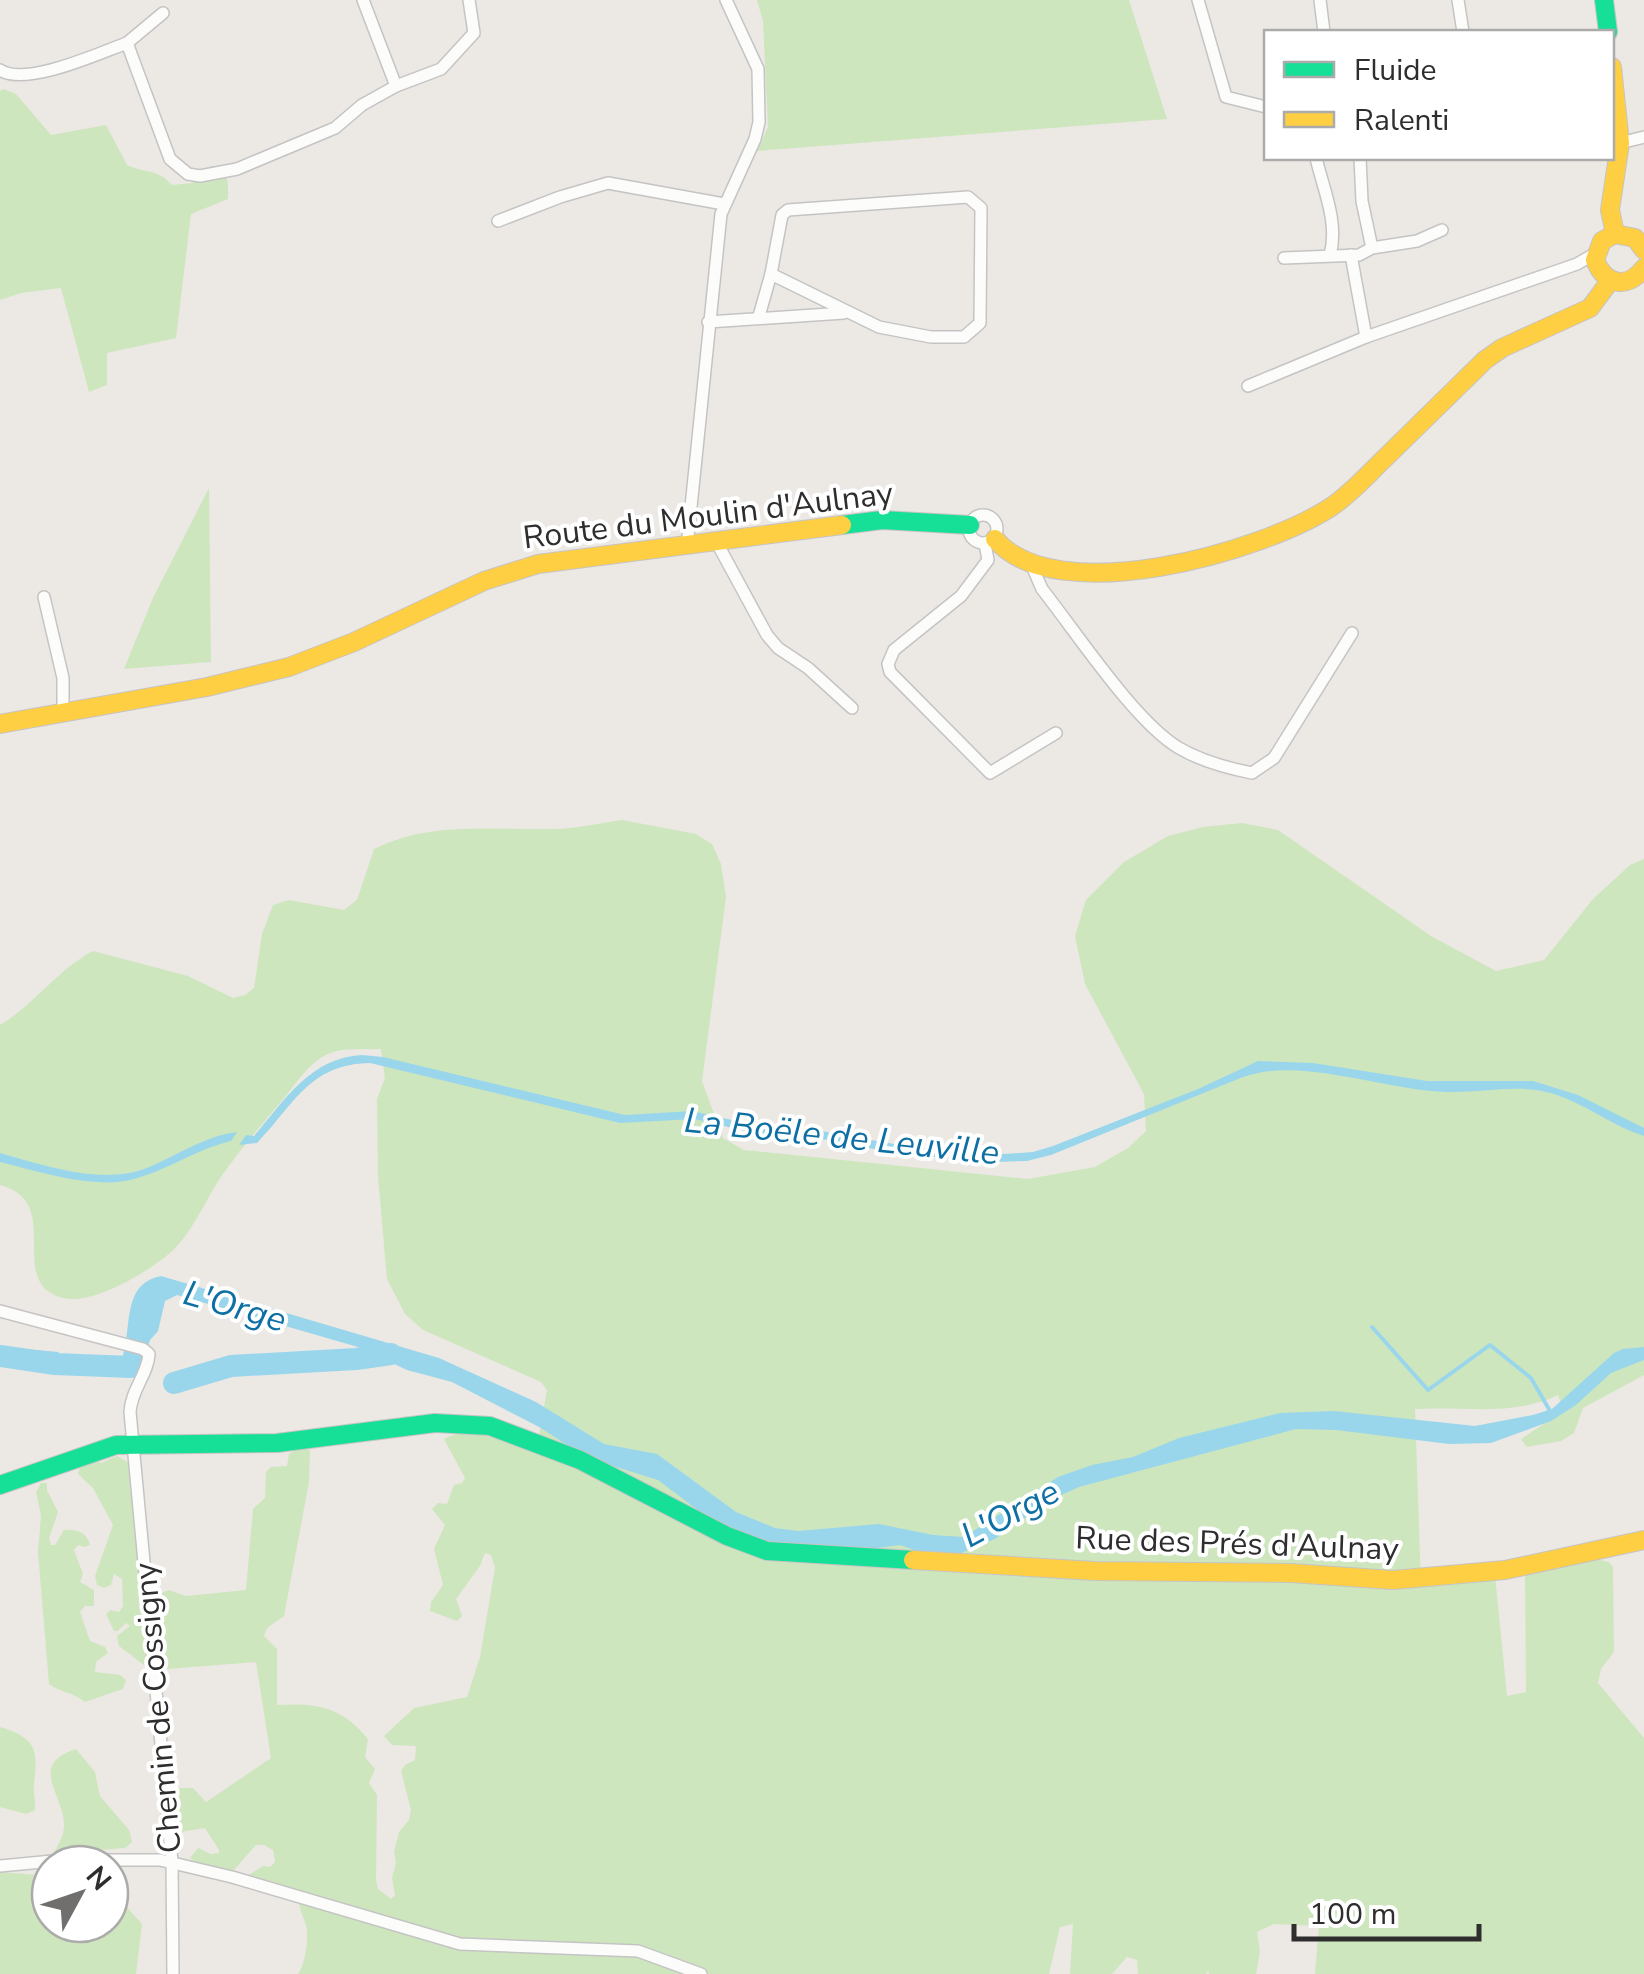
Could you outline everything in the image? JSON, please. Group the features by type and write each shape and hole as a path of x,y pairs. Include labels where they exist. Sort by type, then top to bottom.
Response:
{"street":[{"path":"364,0 396,86"},
{"path":"127,43 170,160 188,174 200,176 237,169 335,128 396,86 441,69 472,37 475,27 469,0"},
{"path":"687,546 708,322 724,204 759,122 758,69 726,0"},
{"path":"1198,0 1226,97 1264,106"},
{"path":"1320,0 1324,30"},
{"path":"1458,0 1462,30"},
{"path":"1604,0 1608,30"},
{"path":"0,70 11,76 62,67 137,38 163,14"},
{"path":"1614,86 1620,143 1610,210 1615,234"},
{"path":"1620,143 1644,137"},
{"path":"1317,160 1330,213 1330,255"},
{"path":"1360,160 1362,201 1372,248"},
{"path":"498,222 608,183 724,204"},
{"path":"759,316 782,214 788,210 968,197 981,208 980,322 964,337 931,337 879,328 771,274"},
{"path":"1284,258 1352,255 1416,241 1442,230"},
{"path":"1056,732 990,774 890,672 888,664 894,650 970,588 988,560 990,541 996,523 988,516 976,517 970,525 974,541 990,541 1032,566 1093,574 1156,566 1252,544 1292,530 1348,492 1485,360 1502,348 1590,308 1601,267 1602,241 1615,234 1628,235 1643,245"},
{"path":"1352,255 1366,337"},
{"path":"1248,386 1366,337 1577,264 1601,267 1618,284 1641,281"},
{"path":"708,322 848,313"},
{"name":"Route du Moulin d'Aulnay","path":"0,724 180,693 328,654 503,572 571,558 717,544 882,520 970,525"},
{"path":"717,544 767,636 852,708"},
{"path":"1032,566 1042,589 1162,736 1224,767 1252,773 1274,758 1352,633"},
{"path":"44,597 64,678 62,711"},
{"name":"Chemin de Cossigny","path":"0,1311 150,1354 130,1398 172,1862 173,1974"},
{"name":"Rue des Prés d'Aulnay","path":"0,1485 116,1444 277,1444 435,1423 490,1426 580,1460 727,1536 767,1551 1095,1571 1291,1572 1393,1580 1505,1570 1644,1540"},
{"path":"0,1866 64,1860 172,1862 460,1944 638,1952 701,1974"}],"green space":[{"path":"757,0 1129,0 1167,119 757,151 768,127 763,21"},
{"path":"3,89 16,94 51,135 106,125 127,165 157,174 172,185 192,183 201,170 211,166 227,178 228,199 191,214 176,338 107,353 107,385 89,392 61,288 0,300"},
{"path":"209,488 211,662 124,669 153,598"},
{"path":"622,820 696,834 712,844 721,864 726,897 702,1081 723,1138 744,1150 1028,1179 1095,1167 1128,1148 1146,1131 1144,1094 1085,984 1075,936 1086,900 1124,862 1168,836 1242,823 1278,830 1431,936 1496,971 1544,960 1593,899 1630,865 1644,859 1644,1375 1583,1408 1574,1433 1561,1441 1527,1447 1521,1439 1556,1416 1561,1403 1558,1395 1506,1408 1415,1409 1421,1584 1495,1575 1507,1696 1526,1692 1525,1570 1586,1557 1609,1562 1613,1567 1614,1652 1601,1669 1598,1683 1644,1738 1644,1974 1315,1974 1319,1926 1274,1924 1257,1932 1260,1952 1256,1974 1138,1974 1137,1960 1127,1957 1112,1974 1070,1974 1073,1924 1060,1927 1049,1974 298,1974 307,1935 298,1895 247,1876 275,1862 273,1850 256,1845 233,1871 198,1864 190,1858 198,1848 211,1854 219,1850 205,1828 180,1832 176,1824 178,1788 193,1788 206,1802 271,1758 256,1662 167,1669 144,1665 119,1646 117,1636 130,1626 126,1623 114,1631 106,1614 110,1610 119,1612 123,1606 122,1579 114,1574 111,1585 104,1588 97,1585 95,1576 113,1525 93,1488 78,1474 82,1460 88,1457 101,1463 117,1456 129,1463 154,1590 159,1594 169,1590 186,1596 246,1590 253,1509 265,1498 266,1472 271,1467 287,1466 289,1454 299,1448 310,1450 309,1482 284,1616 267,1628 264,1636 277,1649 277,1705 304,1705 338,1713 368,1739 365,1757 375,1769 369,1783 377,1795 376,1880 378,1889 391,1899 395,1895 394,1852 411,1810 401,1771 415,1760 416,1746 392,1745 384,1736 414,1708 467,1697 480,1657 495,1568 491,1555 485,1553 456,1599 462,1616 457,1621 430,1611 431,1602 443,1585 434,1549 445,1525 432,1509 438,1503 447,1504 454,1485 465,1478 444,1439 477,1433 537,1446 547,1390 541,1382 423,1330 405,1314 387,1279 378,1177 377,1099 385,1078 381,1049 333,1052 310,1067 230,1164 184,1237 156,1264 125,1283 91,1296 63,1298 46,1290 38,1276 29,1208 19,1194 0,1185 0,1025 93,951 188,976 233,998 245,995 254,988 262,934 273,905 289,900 344,910 357,900 374,849 395,840 438,831 561,829"},
{"path":"41,1483 47,1483 58,1512 49,1538 51,1545 55,1545 64,1530 84,1534 89,1541 90,1545 78,1545 74,1550 83,1574 80,1582 94,1590 94,1606 85,1606 80,1612 90,1641 105,1647 108,1653 96,1662 95,1672 120,1675 126,1680 123,1689 85,1702 49,1684 38,1552 41,1516 36,1492"},
{"path":"0,1727 28,1741 35,1754 35,1810 26,1814 0,1807"},
{"path":"76,1749 95,1772 100,1796 129,1830 130,1844 58,1844 63,1813 51,1772 53,1763"},
{"path":"0,1872 30,1874 30,1944 130,1944 130,1911 142,1924 136,1974 0,1974"}],"water":[{"name":"La Boële de Leuville","path":"362,1055 625,1115 692,1111 745,1123 905,1146 1005,1154 1053,1146 1258,1061 1313,1063 1427,1081 1533,1081 1578,1095 1644,1128 1644,1136 1566,1098 1541,1091 1423,1090 1290,1070 1243,1077 1051,1155 1027,1161 994,1162 899,1154 829,1140 754,1133 694,1119 620,1123 370,1063 349,1065 317,1079 257,1143 239,1145 246,1135 254,1136 313,1072 344,1058"},
{"path":"237,1132 231,1141 143,1176 116,1182 65,1178 0,1162 0,1153 72,1172 127,1173"},
{"path":"161,1276 439,1358 536,1402 604,1444 657,1454 736,1512 775,1528 798,1531 879,1524 964,1537 1058,1477 1133,1457 1179,1438 1280,1413 1334,1411 1475,1426 1552,1409 1623,1349 1644,1347 1644,1360 1611,1373 1576,1405 1551,1421 1491,1443 1449,1444 1296,1429 1079,1487 1052,1499 995,1539 954,1556 923,1553 900,1545 870,1549 771,1546 720,1527 658,1480 587,1458 541,1428 452,1382 407,1370 358,1347 177,1295 165,1301 158,1331 144,1347 126,1341 136,1292 150,1279"},
{"path":"0,1347 59,1352 52,1370 0,1365"}],"waterway":[{"name":"L'Orge","path":"0,1356 55,1364 131,1367 143,1324"},
{"path":"1372,1327 1428,1390 1490,1345 1531,1378 1550,1411"},
{"name":"L'Orge","path":"174,1383 231,1366 391,1354"}],"traffic: fast":[{"path":"1604,0 1608,30"},
{"path":"842,525 882,520 970,525"},
{"path":"0,1485 116,1445 277,1443 435,1423 490,1426 580,1460 727,1536 767,1551 913,1560"}],"traffic: slow":[{"path":"1614,86 1620,143 1610,210 1615,234"},
{"path":"1644,250 1635,238 1615,234 1602,241 1595,260 1604,275 1617,282 1631,280 1644,268"},
{"path":"995,539 1024,560 1064,571 1110,572 1210,556 1299,524 1346,496 1485,360 1502,348 1590,308 1610,281"},
{"path":"0,724 207,687 289,667 354,642 484,581 538,564 842,525"},
{"path":"913,1560 1095,1571 1291,1573 1393,1580 1505,1570 1644,1540"}]}
